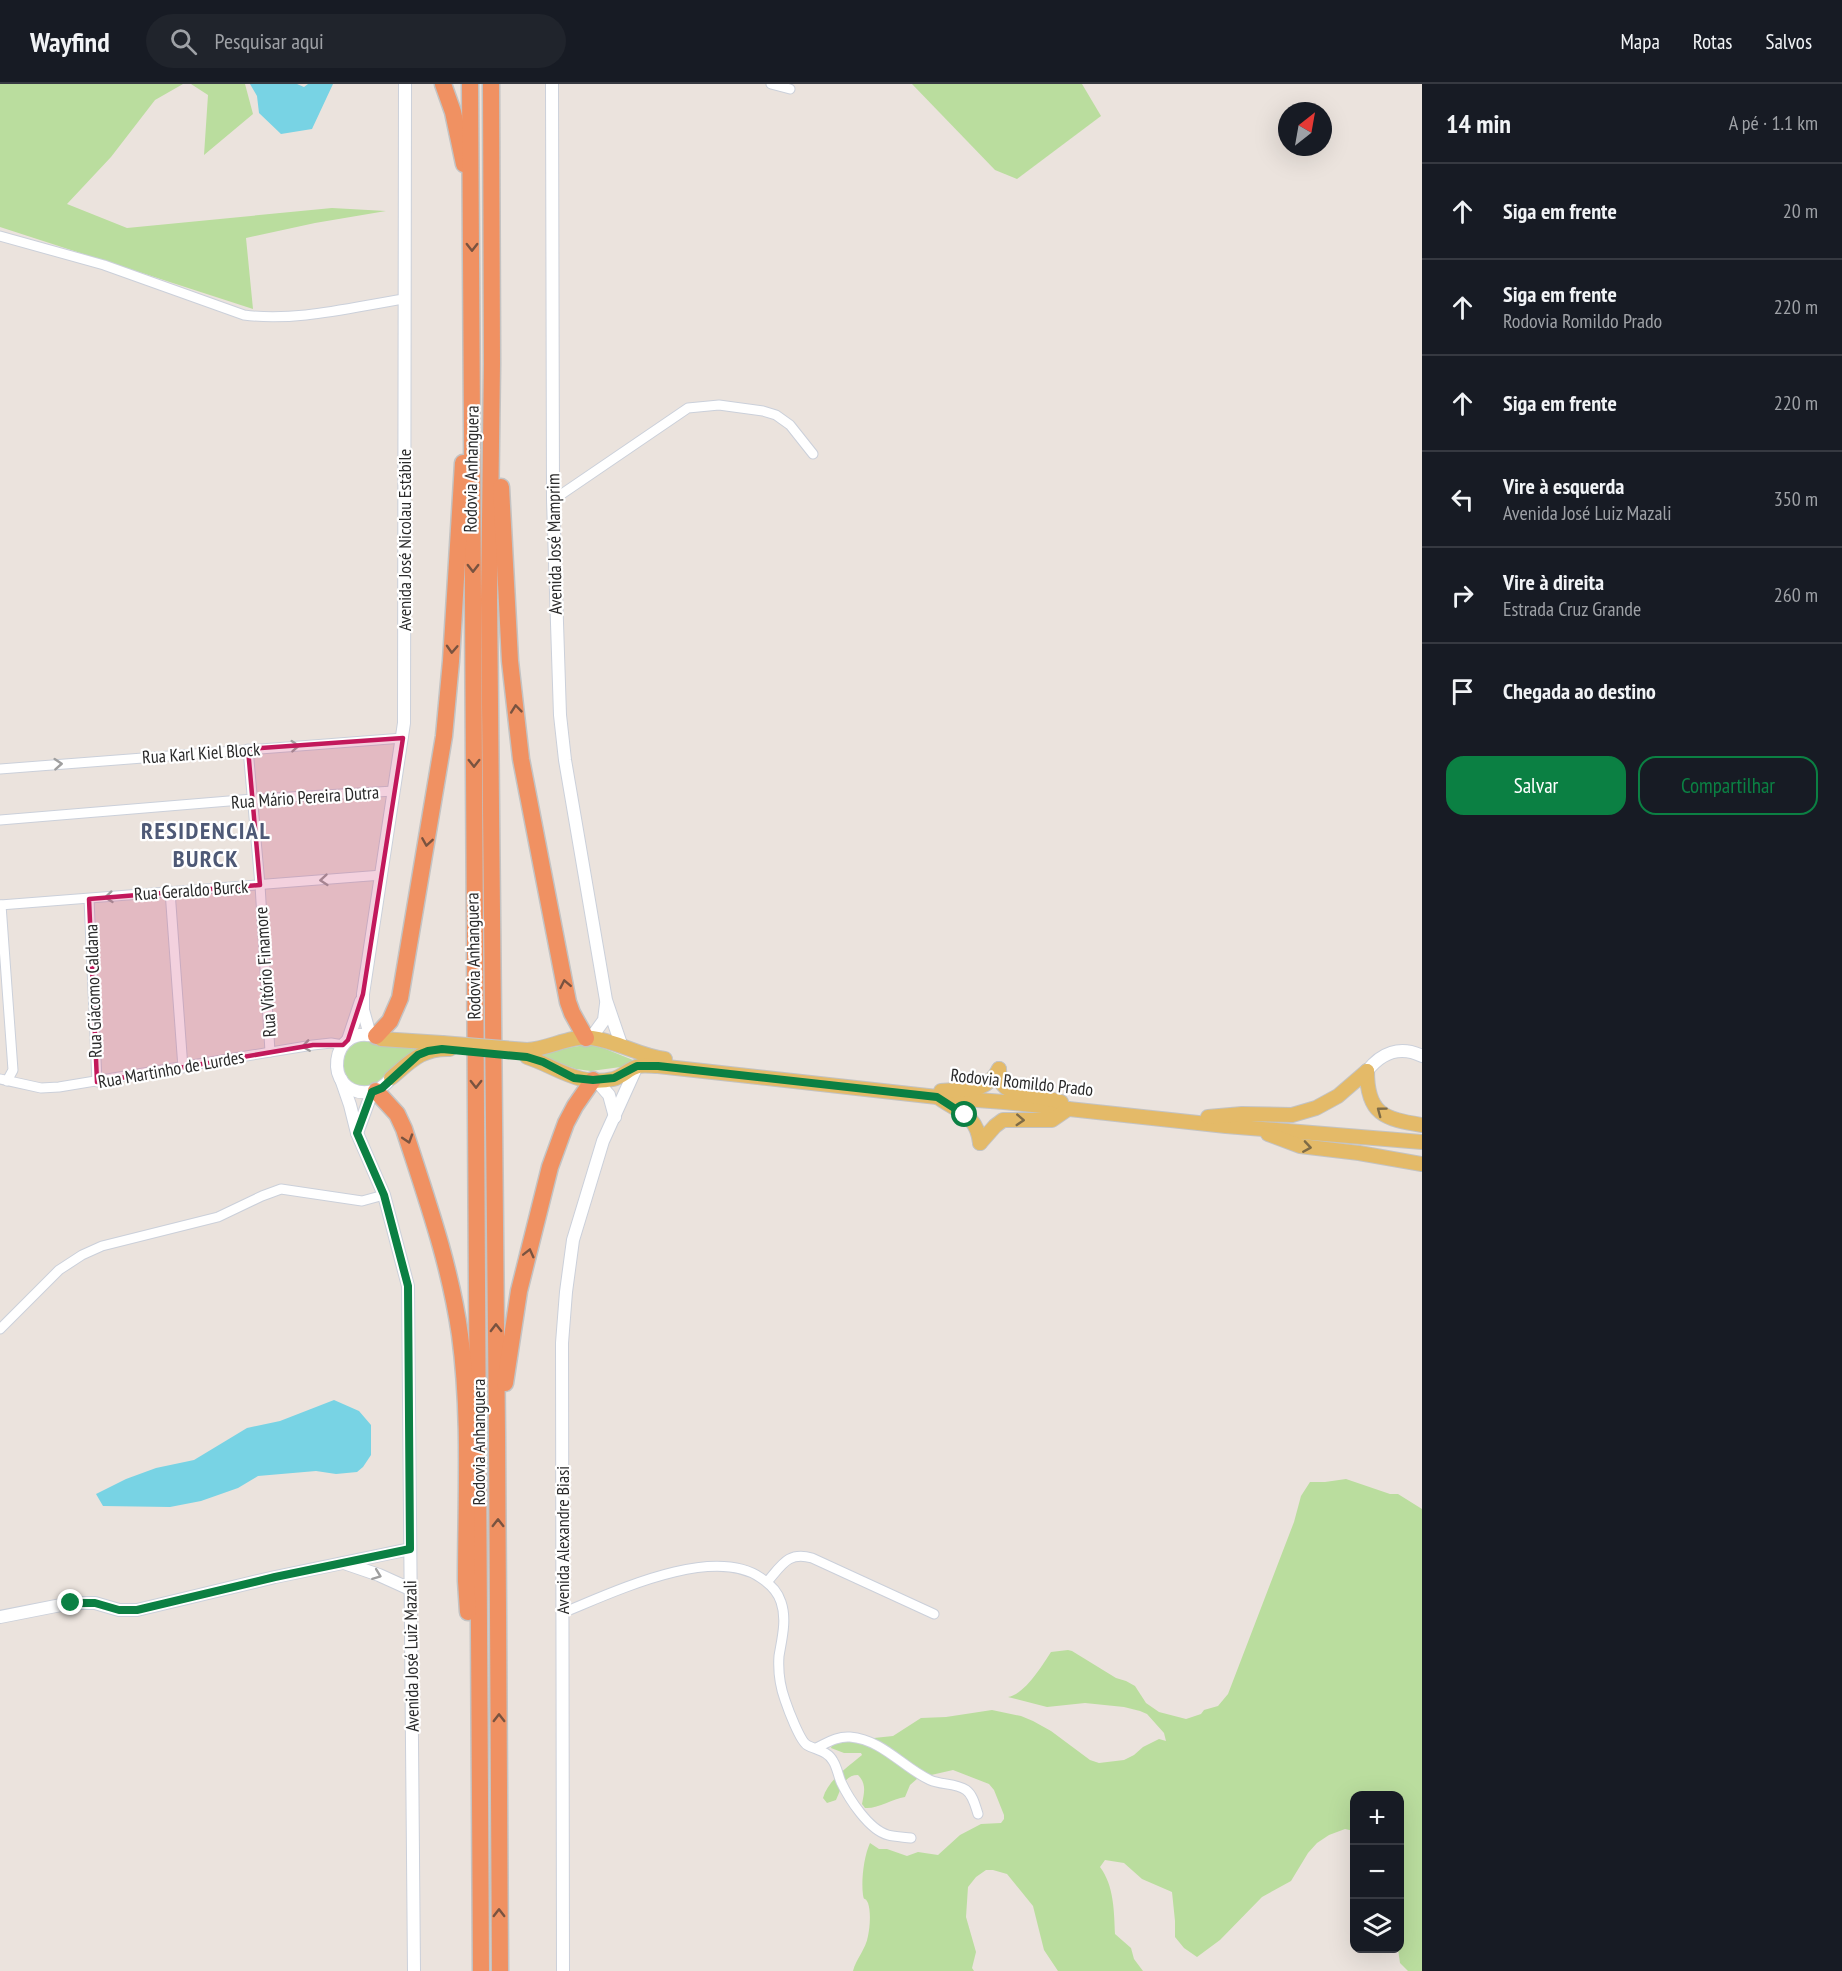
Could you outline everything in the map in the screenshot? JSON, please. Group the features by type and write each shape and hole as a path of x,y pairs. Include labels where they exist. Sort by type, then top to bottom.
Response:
{"highway":[{"path":"443,84 453,112 472,205"},
{"name":"Rodovia Anhanguera","path":"470,84 481,1971"},
{"name":"Rodovia Anhanguera","path":"491,84 492,364 489,600 500,1971"},
{"path":"376,1037 390,1021 400,998 444,736 451,661 460,490 472,360"},
{"path":"492,364 510,661 521,759 568,1002 572,1013 588,1038"},
{"path":"497,1434 519,1291 550,1167 566,1123 594,1080"},
{"path":"374,1092 397,1114 404,1129 445,1256 456,1314 464,1373 466,1581 479,1700"}],"main road":[{"name":"Avenida José Nicolau Estábile","path":"376,1037 363,1010 363,994 403,738 404,707 405,84"},
{"name":"Avenida José Mamprim","path":"552,84 553,500 560,715 565,760 606,1000 622,1047"},
{"name":"Avenida José Nicolau Estábile","path":"340,1079 336,1068 337,1055 345,1042 363,994"},
{"name":"Avenida José Mamprim","path":"588,1038 604,1020 606,1000"},
{"path":"345,1042 355,1036 376,1037 527,1053 565,1041 588,1038"},
{"name":"Rodovia Romildo Prado","path":"588,1038 657,1058 938,1094"},
{"path":"357,1133 374,1092 418,1055 446,1046"},
{"path":"1208,1117 1292,1114 1316,1108 1338,1096 1374,1062 1390,1052 1407,1050 1422,1056"},
{"path":"527,1053 574,1078 594,1080 614,1078 637,1066"},
{"name":"Rodovia Romildo Prado","path":"637,1066 658,1066 1067,1107 1252,1128 1422,1142"},
{"name":"Avenida Alexandre Biasi","path":"563,1971 562,1343 566,1292 573,1240 603,1141 637,1066"},
{"path":"999,1069 1002,1085 1006,1088 1015,1093 1042,1096 1067,1107 1052,1120 1003,1120 980,1143 976,1124 938,1094 983,1087 992,1081 999,1069"},
{"path":"1367,1071 1370,1097 1379,1112 1397,1120 1422,1125"},
{"path":"340,1079 354,1090 374,1092"},
{"name":"Avenida José Luiz Mazali","path":"340,1079 357,1133 384,1195 408,1286 414,1971"},
{"path":"594,1080 609,1095 615,1117"},
{"name":"Rodovia Romildo Prado","path":"1067,1107 1208,1117 1422,1137"},
{"path":"1252,1128 1300,1146 1422,1164"},
{"path":"0,1617 71,1603 95,1603 119,1610 137,1610 410,1549"},
{"path":"343,1563 379,1575 410,1589"}],"street":[{"path":"771,84 790,89"},
{"path":"0,236 104,265 244,315 264,318 285,317 404,298"},
{"path":"553,500 688,408 719,405 776,415 790,425 813,454"},
{"name":"Rua Karl Kiel Block","path":"0,769 403,738"},
{"name":"Rua Vitório Finamore","path":"248,749 260,885 270,1052"},
{"name":"Rua Mário Pereira Dutra","path":"0,820 394,791"},
{"name":"Rua Geraldo Burck","path":"1,905 382,875"},
{"path":"170,891 183,1068"},
{"name":"Rua Giácomo Caldana","path":"89,899 97,1082"},
{"path":"1,905 13,1070 3,1080"},
{"name":"Rua Martinho de Lurdes","path":"3,1080 41,1088 59,1087 345,1042"},
{"path":"0,1329 59,1270 82,1255 102,1246 218,1217 281,1189 362,1201 384,1195"},
{"path":"766,1582 792,1556 801,1555 934,1614"},
{"path":"562,1613 655,1576 709,1567 735,1567 753,1573 777,1593 784,1615 779,1681 785,1701 805,1744 827,1754 833,1760 843,1787 856,1809 880,1832 911,1838"},
{"path":"816,1748 836,1738 850,1737 867,1740 931,1780 967,1791 973,1799 978,1814"}],"highlighted area":[{"path":"403,738 363,994 348,1040 343,1045 313,1045 97,1082 89,899 260,885 248,749"}],"green space":[{"path":"0,84 183,84 155,100 111,157 67,204 127,228 332,208 386,211 246,238 253,309 0,227"},
{"path":"191,84 245,84 253,114 204,155 208,95"},
{"path":"912,84 1082,84 1101,116 1017,179 995,170"},
{"path":"361,1039 433,1045 371,1087 356,1085 344,1073 342,1062 345,1051"},
{"path":"590,1045 643,1064 591,1071 576,1069 534,1054 576,1047"},
{"path":"1346,1479 1390,1494 1398,1494 1422,1509 1422,1971 1408,1971 1400,1963 1399,1953 1404,1953 1404,1791 1350,1791 1350,1830 1345,1829 1329,1835 1317,1843 1291,1881 1262,1897 1220,1940 1197,1957 1184,1948 1175,1937 1172,1892 1142,1879 1124,1863 1105,1860 1100,1867 1111,1890 1115,1934 1131,1948 1134,1959 1143,1971 1058,1971 1044,1950 1033,1906 1007,1874 986,1870 968,1887 966,1917 976,1952 972,1968 974,1971 853,1971 867,1941 869,1928 869,1907 863,1897 862,1882 870,1843 879,1849 887,1849 907,1856 918,1852 938,1855 960,1835 981,1824 1001,1823 1004,1815 994,1790 989,1784 953,1770 918,1778 910,1785 905,1797 870,1808 865,1808 862,1804 863,1782 858,1775 849,1777 836,1800 827,1803 823,1798 829,1785 862,1755 861,1753 844,1753 831,1748 842,1733 875,1745 874,1738 893,1736 921,1718 946,1717 992,1710 1033,1721 1051,1731 1090,1760 1099,1763 1124,1760 1159,1739 1166,1741 1164,1733 1147,1714 1140,1711 1085,1703 1047,1707 1008,1697 1026,1686 1051,1652 1068,1650 1116,1678 1135,1686 1146,1703 1159,1712 1186,1719 1218,1706 1228,1694 1294,1522 1301,1496 1310,1482"}],"water":[{"path":"250,84 297,84 304,87 308,84 333,84 312,129 281,134 259,113 257,96"},
{"path":"334,1400 359,1411 371,1425 371,1455 357,1472 336,1474 316,1471 258,1476 238,1488 201,1501 170,1507 103,1506 96,1494 126,1479 156,1468 194,1460 247,1428 280,1421"}],"district":[{"name":"RESIDENCIAL BURCK","path":"206,844"}],"route":[{"path":"71,1603 95,1603 119,1610 156,1607 275,1577 410,1549 408,1286 384,1195 357,1133 372,1092 382,1088 418,1055 442,1049 527,1057 543,1062 558,1072 574,1078 593,1080 614,1078 637,1066 658,1066 937,1097 965,1115"}]}
